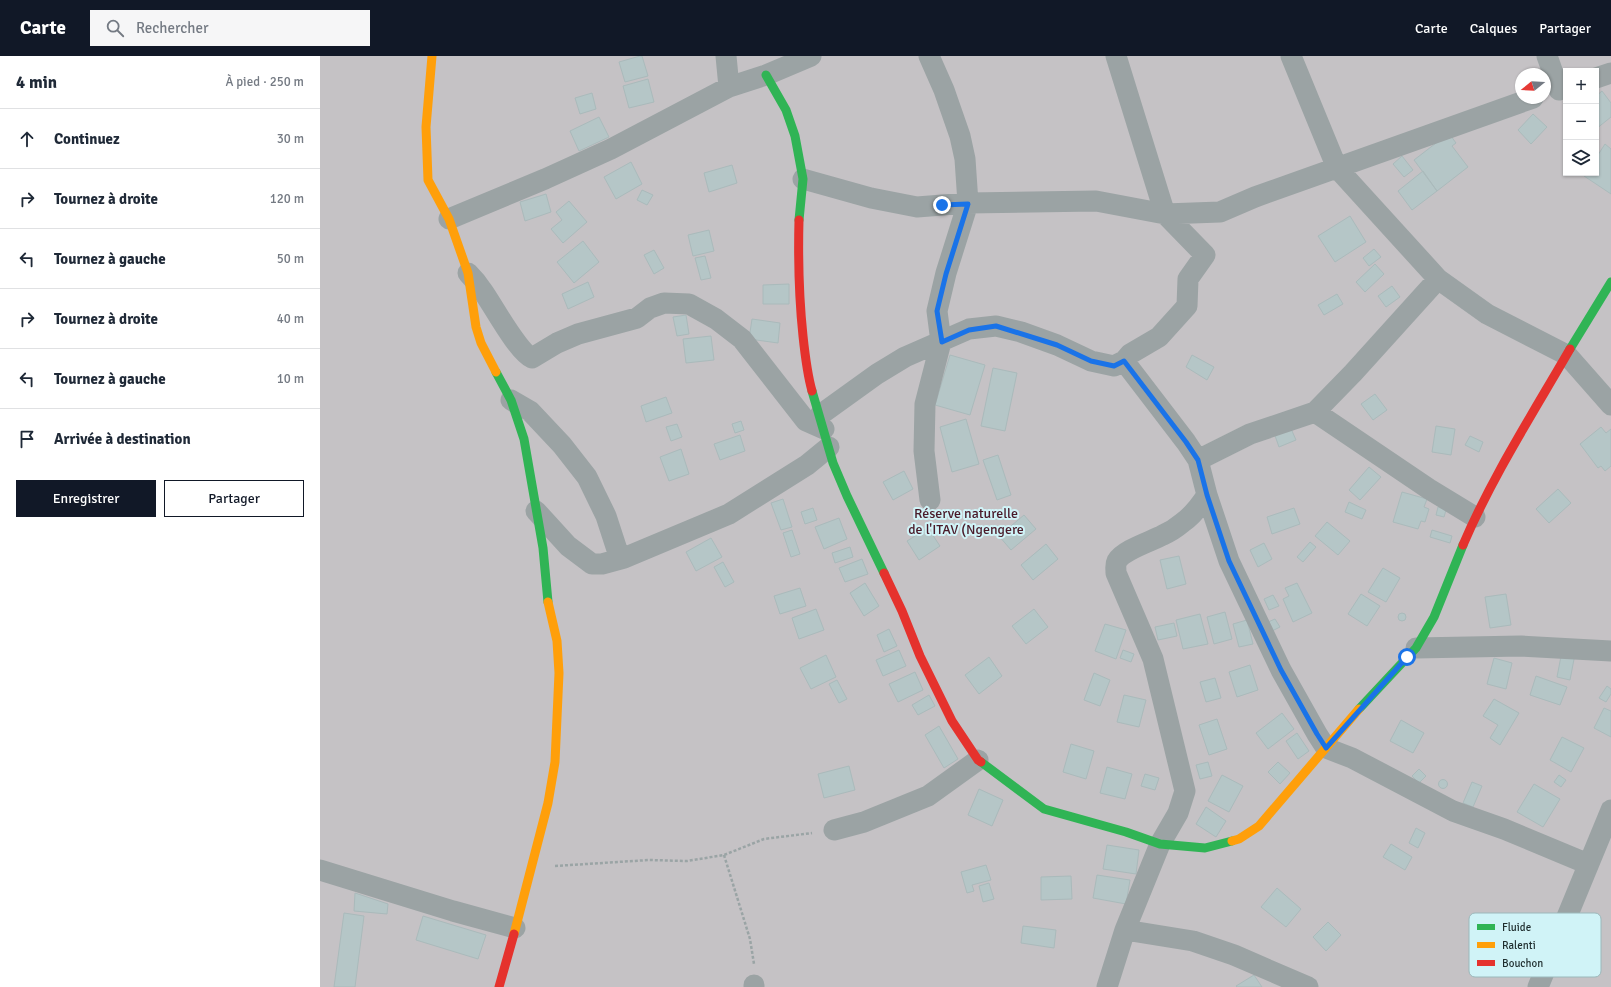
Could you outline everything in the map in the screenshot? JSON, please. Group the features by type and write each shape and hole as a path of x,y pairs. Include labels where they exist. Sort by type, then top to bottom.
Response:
{"street":[{"path":"432,56 426,127 428,180 449,219 468,273 476,327 481,343 511,400 524,439 543,548 548,601 557,641 559,673 555,762 548,803 499,987"},
{"path":"726,56 729,87"},
{"path":"449,219 545,179 611,149 729,87 766,75 811,56"},
{"path":"929,56 944,90 960,136 965,159 968,204 946,274 937,311 942,342 925,404 924,451 930,500"},
{"path":"536,511 568,546 592,564 602,564 620,559 728,514 807,465 824,430 877,374 905,358 969,330 996,326 1057,345 1091,361 1114,366 1124,361 1130,354 1159,336 1187,306 1188,279 1205,255 1165,214 1116,56"},
{"path":"1290,56 1337,168 1438,279 1487,314 1567,355 1611,405"},
{"path":"1547,56 1557,91"},
{"path":"1599,77 1611,73"},
{"path":"766,75 786,110 794,136 803,179 799,207 798,250 800,310 807,374 833,462 847,496 902,611 920,656 952,721 978,760 1044,809 1126,832 1160,844 1205,848 1239,839 1259,826 1390,675 1416,648 1434,617 1475,517 1507,458 1594,307 1611,282"},
{"path":"803,179 871,198 917,207 968,204 1096,201 1165,214 1220,212 1255,196 1516,104"},
{"path":"468,273 482,289 516,342 532,358 557,343 578,334 637,318 650,308 664,303 689,304 716,319 742,339 806,421 824,430"},
{"path":"1198,460 1250,434 1315,412 1353,373 1438,279"},
{"path":"1124,361 1198,460 1207,495 1229,561 1281,670 1326,748 1352,758 1453,811 1504,829 1588,864"},
{"path":"511,400 530,411 562,445 587,477 606,516 620,559"},
{"path":"1315,412 1429,489 1475,517"},
{"path":"1107,987 1125,930 1160,844 1178,813 1185,791 1153,659 1116,573 1115,567 1121,556 1149,541 1163,536 1182,523 1199,507 1207,495"},
{"path":"1416,648 1521,646 1611,651"},
{"path":"834,830 864,822 928,796 978,760"},
{"path":"1568,913 1611,810"},
{"path":"320,870 453,911 515,928"},
{"path":"1125,930 1193,941 1234,956 1308,987"},
{"path":"1538,987 1542,977"}],"path":[{"path":"532,864 562,866 649,860 687,860 724,855 764,839 834,830"},
{"path":"724,855 750,939 754,961 754,986"}],"green space":[{"name":"Réserve naturelle de l'ITAV (Ngengere","path":"320,56 1611,56 1611,987 320,987"}],"building":[{"path":"642,56 648,76 625,82 619,62"},
{"path":"648,79 654,102 629,108 623,86"},
{"path":"1602,91 1611,103 1611,117 1599,127 1599,104 1599,94"},
{"path":"592,93 596,109 580,114 575,98"},
{"path":"1533,114 1547,127 1531,144 1518,130"},
{"path":"599,117 609,137 579,151 570,131"},
{"path":"1448,132 1456,143 1452,146 1468,167 1437,191 1414,160"},
{"path":"1605,144 1611,149 1611,194 1584,176 1599,176 1599,153"},
{"path":"1402,156 1413,170 1404,177 1393,164"},
{"path":"631,162 642,184 616,199 604,177"},
{"path":"732,165 737,183 709,192 704,173"},
{"path":"1423,171 1437,191 1412,210 1398,191"},
{"path":"642,190 653,195 647,205 637,200"},
{"path":"546,194 551,212 525,221 520,202"},
{"path":"569,201 587,222 563,243 551,229 562,220 556,212"},
{"path":"1350,216 1366,242 1335,262 1318,236"},
{"path":"709,230 714,251 693,256 688,235"},
{"path":"583,241 599,262 574,283 557,262"},
{"path":"1374,249 1381,257 1369,266 1363,258"},
{"path":"654,250 664,268 654,274 644,255"},
{"path":"705,256 711,278 701,280 695,258"},
{"path":"1375,264 1384,274 1365,292 1356,282"},
{"path":"588,282 594,297 568,309 562,294"},
{"path":"789,284 789,304 763,304 763,285"},
{"path":"1392,286 1400,297 1386,307 1378,296"},
{"path":"1337,294 1343,304 1324,315 1318,305"},
{"path":"686,315 689,334 677,336 673,317"},
{"path":"752,319 780,323 778,343 749,339"},
{"path":"711,336 714,360 686,363 683,339"},
{"path":"950,355 985,365 970,415 935,405"},
{"path":"1192,355 1214,367 1207,380 1186,367"},
{"path":"993,368 1017,373 1005,431 981,426"},
{"path":"1375,394 1387,410 1373,420 1361,404"},
{"path":"666,397 672,413 646,422 641,406"},
{"path":"966,419 979,464 952,472 940,427"},
{"path":"741,421 744,430 735,433 732,424"},
{"path":"677,424 682,437 671,441 666,427"},
{"path":"1289,424 1296,440 1279,447 1273,430"},
{"path":"1436,426 1455,429 1451,455 1432,452"},
{"path":"1601,427 1606,433 1611,429 1611,466 1605,471 1601,466 1598,468 1580,444"},
{"path":"740,435 745,451 720,460 714,444"},
{"path":"1470,436 1483,442 1479,452 1465,445"},
{"path":"681,449 689,474 669,481 660,457"},
{"path":"998,455 1011,495 997,500 983,460"},
{"path":"1369,467 1381,477 1360,500 1349,490"},
{"path":"904,471 913,489 893,500 883,482"},
{"path":"1558,489 1571,503 1549,523 1536,509"},
{"path":"1402,492 1427,499 1424,507 1429,509 1425,522 1421,521 1418,529 1393,522"},
{"path":"783,499 792,527 781,530 771,503"},
{"path":"1349,502 1366,510 1362,519 1345,512"},
{"path":"1438,507 1446,510 1444,517 1436,515"},
{"path":"813,508 817,520 805,524 801,512"},
{"path":"1294,508 1300,524 1272,534 1267,517"},
{"path":"1024,515 1036,529 1011,550 999,536"},
{"path":"839,518 847,539 824,549 815,527"},
{"path":"1327,522 1350,541 1338,555 1315,536"},
{"path":"928,528 940,546 919,560 907,541"},
{"path":"792,530 800,554 791,557 783,533"},
{"path":"1432,530 1452,536 1450,543 1430,537"},
{"path":"711,538 722,557 696,571 686,552"},
{"path":"1310,542 1316,547 1303,562 1297,557"},
{"path":"1264,543 1272,559 1258,567 1250,550"},
{"path":"1046,544 1058,559 1033,580 1021,565"},
{"path":"850,547 853,557 835,563 832,553"},
{"path":"1179,556 1186,584 1167,589 1160,560"},
{"path":"862,559 868,574 845,582 839,568"},
{"path":"723,562 734,582 725,587 714,567"},
{"path":"1383,568 1400,578 1386,602 1368,592"},
{"path":"865,583 879,606 864,616 850,593"},
{"path":"1297,583 1312,613 1293,622 1283,599 1289,596 1285,588"},
{"path":"800,588 806,606 780,614 774,596"},
{"path":"1361,594 1380,606 1367,626 1348,614"},
{"path":"1506,594 1511,625 1490,628 1485,597"},
{"path":"1273,595 1279,606 1269,610 1264,599"},
{"path":"816,609 824,630 799,639 792,618"},
{"path":"1034,609 1048,627 1026,644 1012,626"},
{"path":"1225,612 1232,639 1214,644 1207,617"},
{"path":"1400,613 1404,613 1406,617 1404,621 1400,621 1398,619 1398,615"},
{"path":"1200,614 1208,644 1183,649 1176,620"},
{"path":"1275,619 1280,627 1272,631 1268,622"},
{"path":"1247,620 1253,644 1239,647 1233,624"},
{"path":"1174,623 1177,636 1158,640 1155,627"},
{"path":"1105,624 1126,630 1116,659 1095,651"},
{"path":"889,629 897,646 884,652 877,635"},
{"path":"899,650 906,666 883,676 876,660"},
{"path":"1123,650 1134,654 1131,662 1120,658"},
{"path":"1562,651 1575,654 1570,680 1557,677"},
{"path":"826,655 836,677 811,689 800,668"},
{"path":"989,657 1002,676 979,694 965,675"},
{"path":"1494,658 1512,663 1506,689 1487,684"},
{"path":"1250,665 1258,690 1237,697 1229,672"},
{"path":"915,672 923,690 898,702 889,684"},
{"path":"1094,673 1110,680 1100,706 1084,700"},
{"path":"1536,676 1567,687 1560,705 1530,695"},
{"path":"1215,678 1221,698 1206,702 1200,682"},
{"path":"837,680 847,699 839,703 829,684"},
{"path":"1607,686 1611,689 1611,694 1606,702 1599,698"},
{"path":"929,695 935,706 918,715 912,705"},
{"path":"1124,695 1146,700 1139,727 1117,722"},
{"path":"1494,699 1519,713 1500,745 1490,738 1498,725 1483,716"},
{"path":"1604,708 1611,711 1611,737 1594,728"},
{"path":"1282,713 1294,729 1268,749 1256,733"},
{"path":"1217,719 1227,749 1209,755 1199,725"},
{"path":"1401,720 1424,733 1413,753 1390,741"},
{"path":"939,726 958,759 944,768 925,735"},
{"path":"1297,733 1309,751 1298,759 1286,741"},
{"path":"1562,737 1584,748 1571,772 1550,760"},
{"path":"1071,744 1094,751 1086,779 1063,772"},
{"path":"1208,762 1212,776 1200,779 1196,765"},
{"path":"1278,762 1290,773 1280,784 1268,772"},
{"path":"849,766 855,790 824,798 818,774"},
{"path":"1107,767 1132,774 1125,799 1100,793"},
{"path":"1419,769 1426,776 1419,783 1412,776"},
{"path":"1145,774 1159,778 1155,790 1141,786"},
{"path":"1222,775 1243,786 1229,812 1208,801"},
{"path":"1559,775 1566,780 1561,787 1554,782"},
{"path":"1443,779 1448,784 1443,789 1438,784"},
{"path":"1472,782 1482,786 1473,807 1463,803"},
{"path":"1534,784 1560,799 1543,827 1517,812"},
{"path":"979,789 1003,800 992,826 968,815"},
{"path":"1206,807 1226,821 1216,837 1196,824"},
{"path":"1416,828 1425,833 1418,848 1409,843"},
{"path":"1391,844 1412,857 1405,870 1383,857"},
{"path":"1107,845 1139,850 1136,874 1103,869"},
{"path":"986,865 991,880 972,885 974,891 967,893 961,872"},
{"path":"1097,875 1130,880 1126,904 1093,898"},
{"path":"1071,876 1072,899 1041,900 1041,877"},
{"path":"989,883 994,899 983,902 979,886"},
{"path":"1277,888 1301,909 1286,927 1261,907"},
{"path":"355,893 388,904 387,914 354,911"},
{"path":"344,913 364,916 355,987 334,987"},
{"path":"423,916 486,935 478,959 416,940"},
{"path":"1328,922 1341,935 1326,951 1313,937"},
{"path":"1023,926 1056,930 1054,948 1021,943"},
{"path":"1254,975 1262,987 1236,986"}],"traffic: fast":[{"path":"766,75 786,110 795,136 803,179 799,220"},
{"path":"1570,349 1611,282"},
{"path":"496,372 511,400 524,439 543,548 548,602"},
{"path":"812,391 833,463 884,573"},
{"path":"1359,709 1416,648 1434,617 1463,545"},
{"path":"981,762 1044,809 1126,832 1160,844 1205,848 1232,841"}],"traffic: slow":[{"path":"432,56 426,127 428,180 449,219 468,273 476,327 481,343 496,372"},
{"path":"514,934 548,803 555,762 559,673 557,641 548,602"},
{"path":"1232,841 1239,839 1259,826 1359,709"}],"traffic: jam":[{"path":"799,220 799,278 802,322 806,364 812,391"},
{"path":"1463,545 1500,470 1570,349"},
{"path":"884,573 902,611 920,656 952,721 978,760 981,762"},
{"path":"499,987 514,934"}],"route":[{"path":"942,205 968,204 946,274 937,311 942,342 969,330 996,326 1021,332 1057,345 1091,361 1114,366 1124,361 1198,460 1207,495 1229,561 1281,670 1326,748 1407,657"}]}
